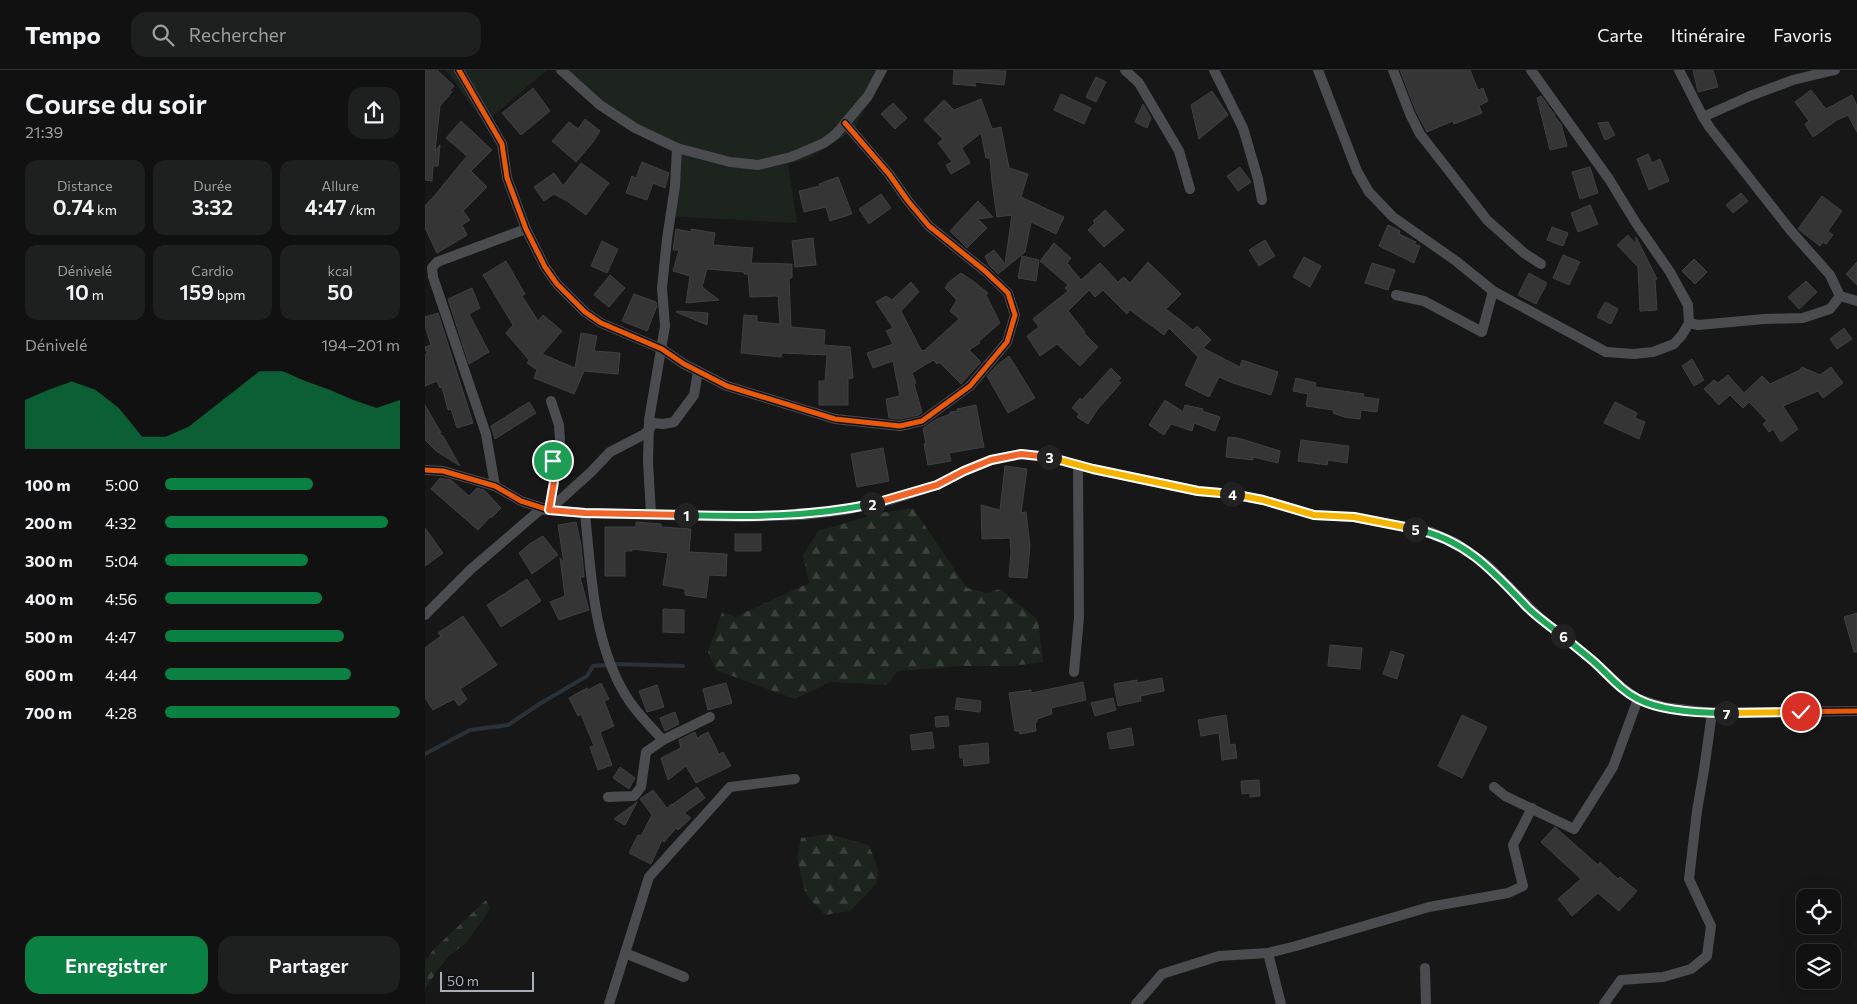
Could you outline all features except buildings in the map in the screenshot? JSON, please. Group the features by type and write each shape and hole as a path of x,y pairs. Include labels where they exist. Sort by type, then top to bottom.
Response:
{"street":[{"path":"459,70 502,144 507,178 526,228 545,268 557,284 585,312 601,323 662,349 698,372 727,386 835,419 900,426 921,421 970,386 1007,342 1015,315 1008,292 929,226 908,202 889,174 845,123"},
{"path":"561,70 600,105 635,128 677,148 730,162 758,165 791,157 824,143 836,134 868,96 882,70"},
{"path":"1125,70 1139,83 1179,151 1190,189"},
{"path":"1214,70 1243,128 1262,200"},
{"path":"1318,70 1357,171 1369,192 1393,217 1456,261 1493,291 1606,352 1635,354 1653,352 1674,344 1689,323 1688,305 1670,272 1636,224 1609,179 1531,70"},
{"path":"1393,70 1420,134 1487,220 1524,253 1541,264"},
{"path":"1679,70 1710,128 1791,231 1830,275 1840,296 1857,301"},
{"path":"1703,117 1750,96 1793,80 1835,70"},
{"path":"651,514 648,462 649,430 655,379 665,326 662,288 675,186 677,148"},
{"path":"495,486 486,434 433,277 432,268 437,262 526,228"},
{"path":"1396,294 1424,301 1482,332 1493,291"},
{"path":"1689,323 1699,325 1764,319 1803,318 1830,309 1840,296"},
{"path":"549,510 610,452 649,430 653,423 674,422 694,395 698,372"},
{"path":"549,510 555,476 553,461 560,440 559,425 551,401"},
{"path":"425,614 469,570 541,509 585,513 742,517 803,515 891,500 937,485 991,460 1021,454 1051,458 1198,491 1233,494 1263,500 1314,515 1354,517 1431,532 1456,543 1487,565 1538,616 1593,661 1621,687 1638,699 1664,707 1711,713 1857,711"},
{"path":"1075,672 1079,618 1078,465"},
{"path":"425,470 443,471 495,486 521,501 549,510"},
{"path":"585,513 596,607 604,649 622,690 663,740"},
{"path":"1495,787 1505,796 1573,828 1613,767 1638,699"},
{"path":"1604,1004 1621,980 1663,977 1691,969 1707,956 1711,926 1689,879 1711,713"},
{"path":"608,797 634,796 641,787 646,752 663,740 710,717"},
{"path":"609,1004 649,877 730,788 795,779"},
{"path":"1136,1004 1162,974 1219,956 1268,953 1429,907 1508,893 1523,886 1513,844 1532,808"},
{"path":"625,953 684,977"},
{"path":"1268,953 1281,1004"},
{"path":"1425,968 1425,1004"}],"green space":[{"path":"446,70 547,70 484,123"},
{"path":"564,70 886,70 853,131 807,159 788,164 797,223 666,216 680,151 628,124"},
{"path":"913,508 967,588 987,593 1000,589 1038,620 1043,662 1013,666 961,666 898,671 887,685 831,682 795,699 716,670 708,652 722,612 735,617 809,583 803,555 818,531 880,513"},
{"path":"829,834 869,845 878,870 877,883 850,911 825,915 806,895 797,859 801,838"},
{"path":"486,900 490,909 466,943 446,958 425,989 425,962 433,950"}],"waterway":[{"path":"616,664 683,666"},
{"path":"425,754 470,730 508,725 587,676 593,666 608,665"}],"cycle path":[{"path":"459,70 502,144 507,178 526,229 545,267 557,284 585,312 601,323 662,349 684,364 727,386 835,419 900,426 922,421 970,386 1007,342 1015,315 1008,293 985,271 929,226 889,174 845,123"},
{"path":"425,470 443,471 495,486 521,501 549,510 585,513 742,517 803,515 844,510 890,500 937,485 964,471 992,460 1021,454 1051,458 1093,469 1198,491 1232,494 1263,500 1314,515 1354,517 1431,532 1456,543 1487,565 1538,616 1593,661 1621,687 1638,699 1664,707 1712,713 1857,711"}],"route":[{"path":"553,461 554,490 549,510 585,513 742,517 803,515 844,510 891,500 937,485 991,460 1021,454 1051,458 1093,469 1198,491 1233,494 1263,500 1314,515 1354,517 1404,526 1431,532 1456,543 1487,565 1528,608 1593,661 1621,687 1638,699 1664,707 1711,713 1801,712"}]}
